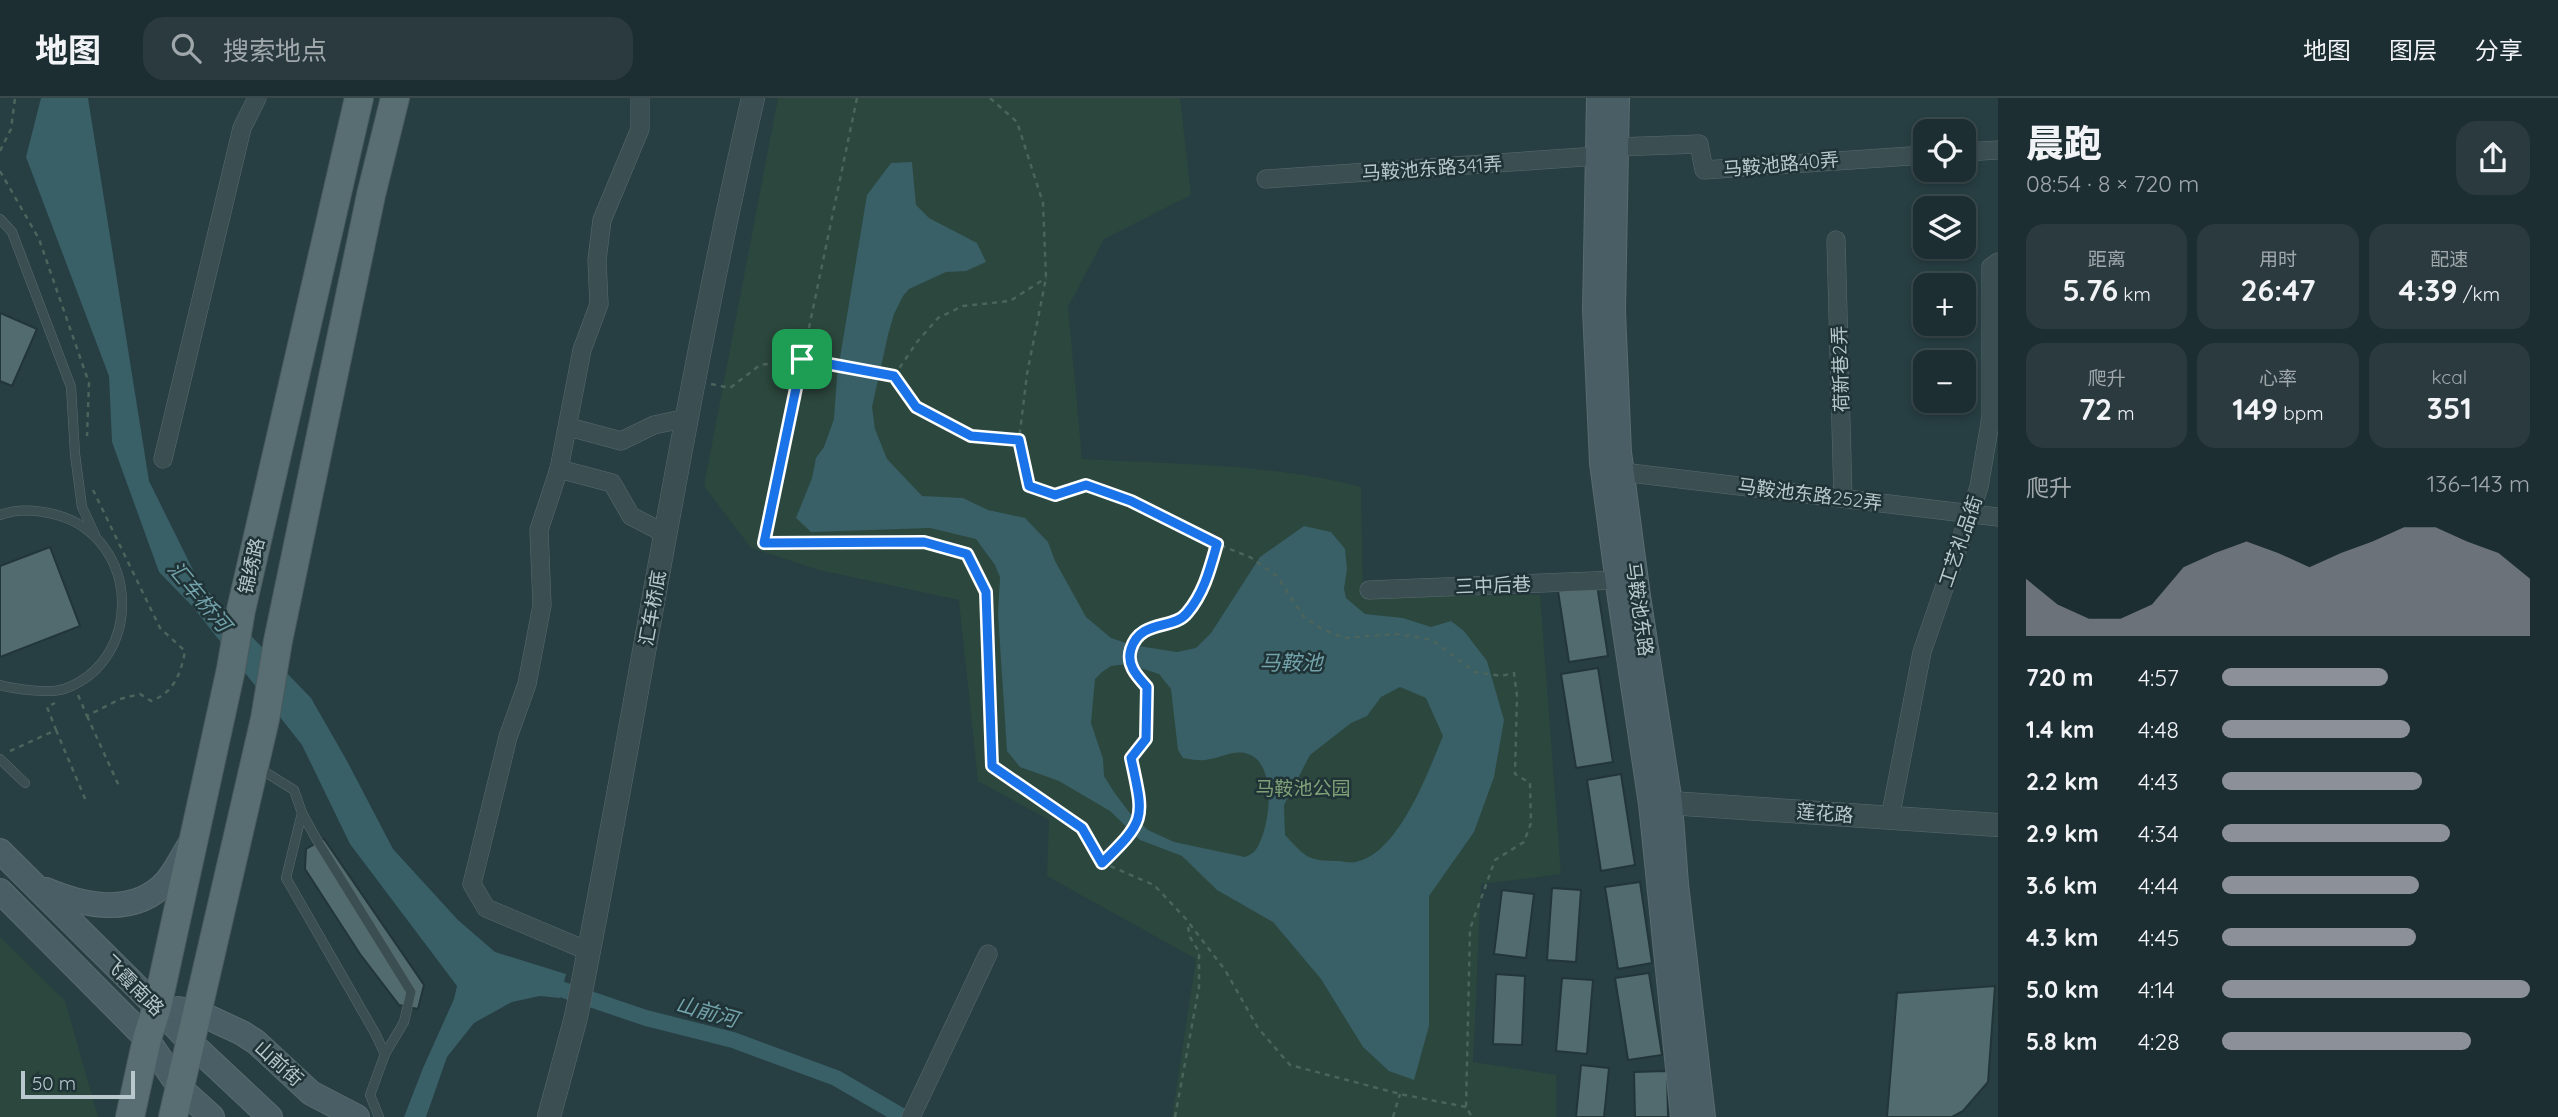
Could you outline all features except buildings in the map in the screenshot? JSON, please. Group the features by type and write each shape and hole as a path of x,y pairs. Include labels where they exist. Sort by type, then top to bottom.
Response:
{"main road":[{"name":"锦绣路","path":"130,1117 147,1039 158,1007 231,669 241,610 358,98"},
{"path":"173,1117 265,719 278,641 371,195 395,98"},
{"name":"马鞍池东路","path":"1599,98 1607,151 1622,472 1661,803 1682,1117"},
{"name":"马鞍池东路","path":"1617,98 1607,151 1595,310 1602,463 1617,580 1676,884 1703,1117"},
{"path":"35,886 87,904 106,906 131,903 166,882 194,838"},
{"name":"飞霞南路","path":"0,851 190,1042 270,1117"},
{"name":"飞霞南路","path":"0,891 147,1039 180,1088 212,1117"},
{"name":"山前街","path":"158,1007 197,1012 257,1042 311,1093 357,1117"}],"street":[{"path":"163,459 242,128 257,98"},
{"path":"587,958 486,908 472,884 508,737 527,684 542,605 539,530 559,469 582,350 599,304 597,260 603,220 639,129 640,98"},
{"name":"汇车桥底","path":"549,1117 576,1017 694,380 753,98"},
{"name":"马鞍池路40弄","path":"1607,151 1699,144 1704,170 1913,156"},
{"path":"1976,151 1998,150"},
{"name":"马鞍池东路341弄","path":"1266,179 1607,151"},
{"name":"荷新巷2弄","path":"1836,240 1843,498"},
{"name":"工艺礼品街","path":"1890,818 1922,652 1979,487 1991,417 1994,339 1991,267 1998,262"},
{"path":"569,427 621,441 654,425 687,418"},
{"path":"559,469 612,483 631,516 666,534"},
{"name":"马鞍池东路252弄","path":"1622,472 1998,517"},
{"name":"三中后巷","path":"1369,590 1617,580"},
{"name":"莲花路","path":"1661,803 1998,825"},
{"path":"915,1110 988,954"}],"lane":[{"path":"0,219 12,232 71,387 75,454 82,507 95,536 113,560 122,590 122,621 111,650 92,674 63,695 0,685"},
{"path":"0,515 40,510 69,518 95,536"},
{"path":"0,759 25,783"},
{"path":"254,766 294,790 302,813 318,842 411,992 404,1023 385,1054 370,1095 379,1117"},
{"path":"302,813 286,878 385,1054"}],"path":[{"path":"0,151 11,129 15,98"},
{"path":"858,98 764,543 924,542 967,554 986,592 992,766 1082,828 1102,863 1154,885 1186,919 1225,970 1258,1028 1290,1065 1400,1094 1466,1107"},
{"path":"990,98 1017,122 1043,203 1046,278 1027,374 1019,440 1029,486 1055,495 1086,485 1131,501 1217,544 1250,557 1277,576 1304,617 1322,629 1344,638 1398,634 1432,640 1475,672 1501,676 1514,673 1517,696 1514,774 1530,783 1531,823 1524,842 1495,860 1470,929 1466,1107 1472,1117"},
{"path":"894,376 917,342 938,318 963,306 1010,301 1046,278"},
{"path":"694,380 730,388 760,365 802,359 894,376 916,407 971,436 1019,440"},
{"path":"1102,863 1136,827 1142,812 1131,758 1146,739 1147,687 1133,672 1130,652 1137,636 1186,616 1208,580 1217,544"},
{"path":"87,716 118,786"},
{"path":"56,730 86,801"},
{"path":"1175,1117 1199,987 1199,952 1190,937 1186,919"},
{"path":"1393,1117 1400,1094"}],"green space":[{"name":"马鞍池公园","path":"778,98 1180,98 1191,195 1104,239 1068,307 1082,459 1258,469 1328,479 1361,487 1363,596 1540,595 1561,874 1481,884 1473,1062 1556,1075 1556,1117 1172,1117 1196,959 1047,876 1049,820 978,781 959,600 819,570 751,548 704,486"},
{"path":"0,937 65,1001 98,1117 0,1117"}],"water":[{"name":"汇车桥河","path":"41,98 88,98 149,481 199,582 311,698 393,849 458,920 495,952 566,974 560,998 540,996 512,1002 474,1023 447,1057 426,1117 404,1117 457,986 350,844 302,745 193,607 159,572 112,442 109,376 26,157"},
{"name":"马鞍池","path":"912,162 916,205 929,218 977,243 986,262 966,271 946,272 909,289 894,314 888,335 872,407 875,429 887,459 922,496 963,498 988,510 1025,518 1048,542 1055,561 1086,617 1111,638 1132,645 1177,652 1196,648 1211,633 1260,557 1304,526 1331,532 1345,549 1346,598 1365,614 1403,618 1431,627 1451,621 1464,631 1487,661 1504,720 1494,777 1474,832 1429,896 1429,1026 1414,1080 1389,1071 1363,1047 1321,979 1273,922 1217,890 1182,856 1140,840 1110,811 1059,781 1020,767 1007,751 998,614 1000,577 995,565 976,539 930,528 811,532 796,518 812,478 816,458 824,447 834,419 837,376 867,195 891,163","holes":["1128,664 1159,674 1171,689 1178,750 1183,758 1202,760 1242,753 1258,760 1268,784 1269,799 1264,830 1254,852 1245,857 1174,842 1148,830 1132,816 1114,792 1104,776 1103,759 1091,723 1095,679 1111,666","1400,687 1426,698 1443,736 1410,809 1386,844 1371,855 1356,862 1308,857 1285,835 1284,805 1310,755 1351,723 1367,716 1381,697"]}],"waterway":[{"name":"山前河","path":"543,983 646,1018 733,1040 836,1078 903,1117"}],"route":[{"path":"802,359 894,376 916,407 971,436 1019,440 1029,486 1055,495 1086,485 1131,501 1217,544 1208,580 1186,616 1137,636 1130,652 1133,672 1147,687 1146,739 1131,758 1142,812 1136,827 1102,863 1082,828 992,766 986,592 967,554 924,542 764,543 802,359"}]}
